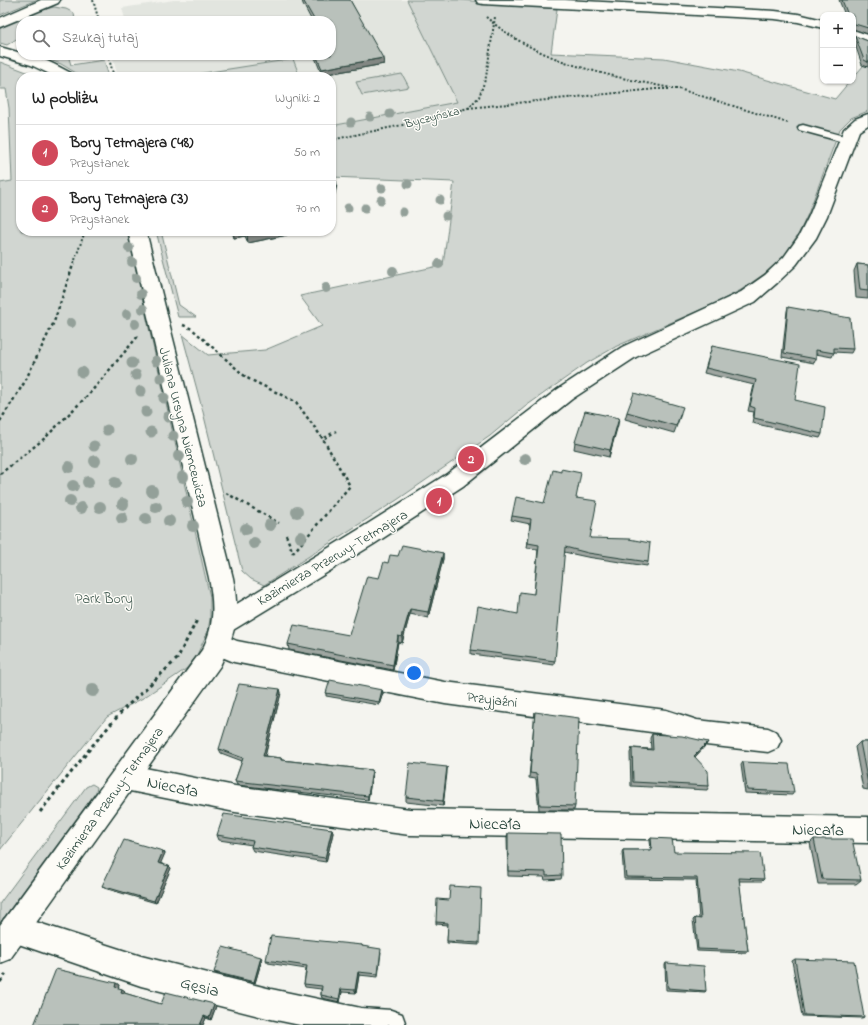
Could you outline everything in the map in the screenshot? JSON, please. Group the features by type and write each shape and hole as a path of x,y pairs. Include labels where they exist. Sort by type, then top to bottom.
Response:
{"street":[{"path":"16,16 53,0"},
{"path":"483,0 775,15 820,23"},
{"path":"0,23 16,16"},
{"path":"856,35 868,41"},
{"path":"0,51 16,56"},
{"path":"29,60 57,72"},
{"name":"Kazimierza Przerwy-Tetmajera","path":"7,939 211,658 222,634 366,537 455,480 565,394 629,352 729,307 748,297 771,280 790,261 807,238 818,216 852,129 868,119"},
{"name":"Juliana Ursyna Niemcewicza","path":"139,236 226,602 222,634"},
{"name":"Przyjaźni","path":"222,634 234,650 445,693 666,722 697,732 768,740"},
{"name":"Niecała","path":"125,777 235,799 410,822 868,830"},
{"name":"Gęsia","path":"7,939 271,1004 353,1022 391,1025"}],"lane":[{"path":"803,128 847,140"}],"path":[{"path":"93,0 98,16"},
{"name":"Byczyńska","path":"336,139 412,123 468,108 478,97 486,77 494,24 500,1"},
{"path":"494,24 549,57 584,69 619,78 679,89 803,128"},
{"path":"109,60 113,72"},
{"path":"468,108 656,89 679,89"},
{"path":"0,421 24,383 54,322 83,236"},
{"path":"0,474 45,438 90,392 140,335 159,321"},
{"path":"179,324 192,329 247,378 296,402 323,439 350,486 288,558"},
{"path":"323,439 336,431"},
{"path":"223,491 280,523"},
{"path":"286,535 293,553"},
{"path":"40,812 92,746 124,709 176,659 198,619"}],"shaded area":[{"path":"174,0 407,0 457,102 336,125 336,72 117,72 113,60 336,60 336,16 124,16 122,8"}],"green space":[{"path":"0,0 36,0 0,15"},
{"path":"407,0 461,0 557,9 551,53 664,58 739,72 835,99 848,84 856,84 856,74 868,60 868,111 851,118 840,129 808,214 799,233 783,257 764,274 741,290 716,303 617,346 587,363 526,406 490,436 397,500 264,585 251,579 242,571 203,412 182,334 208,355 265,350 322,326 300,296 443,265 454,182 336,177 336,125 457,102"},
{"path":"54,7 66,9 74,13 74,16 27,16"},
{"path":"16,21 16,39 7,45 0,43 0,29 3,26"},
{"path":"50,60 70,60 71,65 104,60 108,72 75,72 61,64"},
{"path":"293,60 298,72 210,72"},
{"name":"Park Bory","path":"0,62 27,72 16,72 16,236 128,236 210,597 210,619 208,631 196,657 186,669 143,698 107,717 0,850 0,183 12,181 9,108 6,89 0,89"},
{"path":"402,74 409,87 362,95 356,82"},
{"path":"157,236 162,236 179,305 196,317 178,317"},
{"path":"92,784 97,787 96,792 0,923 0,903 86,787"}],"building":[{"path":"303,0 350,0 383,58 322,69 318,60 336,60 336,16 312,16"},
{"path":"842,0 868,0 868,28 856,24 856,12 847,12"},
{"path":"856,36 868,41 868,62 864,60"},
{"path":"857,264 868,265 868,291 860,290"},
{"path":"788,307 850,318 853,349 834,348 834,353 816,350 816,359 784,353"},
{"path":"712,346 800,364 795,400 825,407 822,434 754,418 755,408 750,406 756,380 706,368"},
{"path":"634,393 683,407 676,426 627,412"},
{"path":"585,411 619,418 610,450 575,442"},
{"path":"561,469 581,473 576,498 597,501 590,538 629,539 650,543 648,562 588,553 565,547 555,661 471,650 478,606 518,614 520,592 534,594 539,545 528,543 531,519 512,516 516,497 544,503 553,470 561,472"},
{"path":"402,545 443,553 428,612 410,609 402,637 398,636 393,665 288,644 294,625 349,635 367,576 379,578 384,562 388,563 390,555 398,556"},
{"path":"330,680 382,690 379,702 326,693"},
{"path":"239,684 280,689 263,756 281,758 281,760 372,770 368,796 235,781 243,758 219,749"},
{"path":"535,712 579,718 575,806 540,805 537,774 530,773"},
{"path":"652,734 682,736 708,742 694,756 708,771 709,786 633,782 632,748 653,750"},
{"path":"860,742 868,742 868,784"},
{"path":"743,762 789,764 794,792 747,790"},
{"path":"410,763 447,767 443,801 406,797"},
{"path":"224,814 332,829 325,858 251,847 253,841 217,835"},
{"path":"508,833 561,834 562,875 546,876 546,872 508,871"},
{"path":"651,838 672,839 674,852 760,853 764,879 739,878 748,951 698,949 695,918 701,919 697,878 626,877 623,850 652,850"},
{"path":"814,839 852,839 861,880 822,879"},
{"path":"124,840 163,851 158,863 169,866 154,901 102,886"},
{"path":"450,886 481,888 479,943 447,941 448,923 436,922 437,899 449,900"},
{"path":"271,936 362,945 381,949 378,974 358,972 355,990 341,989 339,999 321,995 322,986 304,984 307,966 266,960"},
{"path":"223,947 261,957 254,982 214,972"},
{"path":"795,959 854,961 864,1017 804,1015"},
{"path":"666,963 704,966 706,991 668,988"},
{"path":"56,969 116,983 115,987 122,989 121,992 161,1004 166,992 214,1004 209,1018 204,1016 200,1025 34,1025"}],"place":[{"name":"Bory Tetmajera (3)","path":"471,459"},
{"name":"Bory Tetmajera (48)","path":"439,501"}]}
